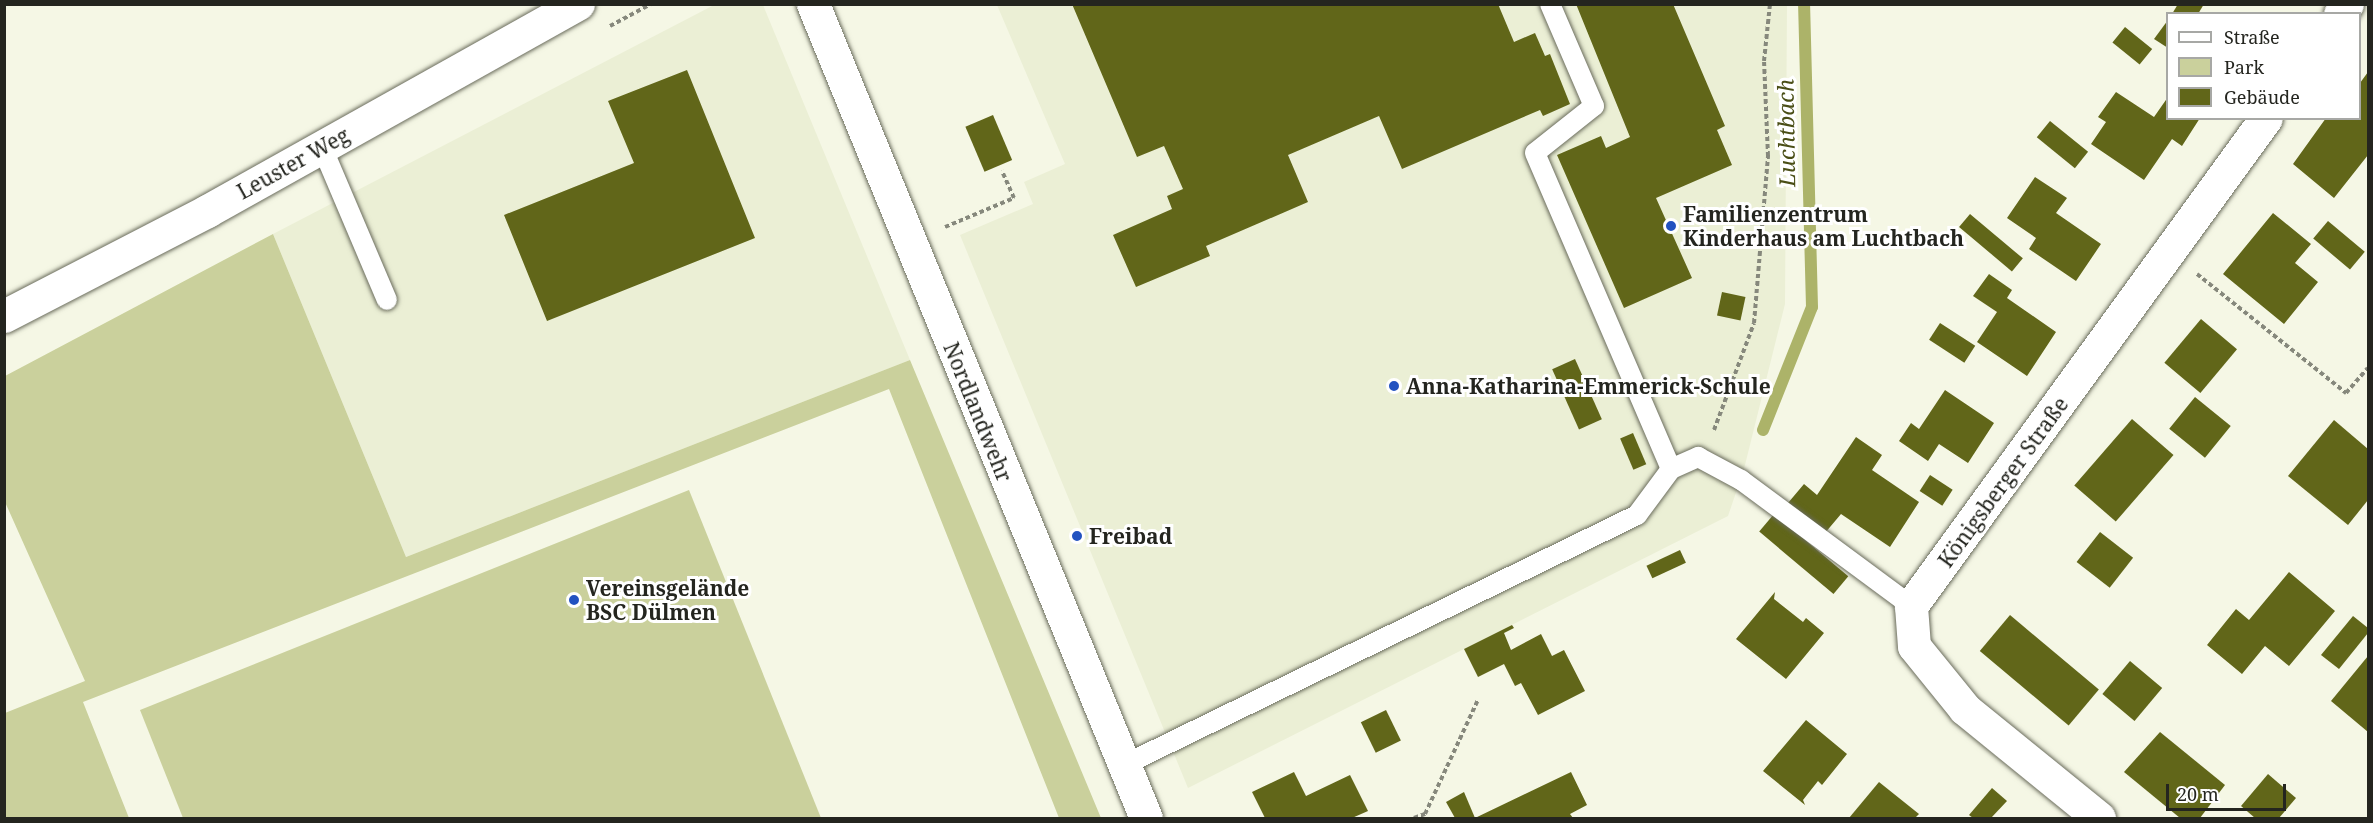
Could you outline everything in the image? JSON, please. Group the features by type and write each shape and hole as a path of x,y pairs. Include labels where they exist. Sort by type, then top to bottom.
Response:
{"street":[{"name":"Leuster Weg","path":"4,316 322,147 578,4"},
{"name":"Nordlandwehr","path":"813,4 1122,766 1146,819"},
{"name":"Königsberger Straße","path":"1911,606 2265,120"},
{"path":"1911,606 1914,646 1965,709 2099,819"}],"lane":[{"path":"1550,4 1594,106 1535,153 1671,469"},
{"path":"322,147 387,300"},
{"path":"1122,766 1637,515 1671,469 1698,457 1740,480 1911,606"}],"path":[{"path":"1698,457 1719,420 1754,323 1768,156 1764,61 1770,4"},
{"path":"909,242 1014,198 1002,171"},
{"path":"2170,253 2346,393 2368,368"},
{"path":"1414,819 1425,814 1478,700"}],"shaded area":[{"path":"714,5 763,5 910,360 406,557 273,234"},
{"name":"Anna-Katharina-Emmerick-Schule","path":"997,5 1787,5 1785,304 1744,469 1728,516 1188,788 960,235 1033,204 1024,182 1065,164"}],"green space":[{"path":"273,234 406,557 910,360 1101,818 1059,818 889,389 83,702 129,818 5,818 5,713 85,681 5,502 5,376"},
{"name":"Vereinsgelände BSC Dülmen","path":"689,490 821,818 183,818 140,710"}],"building":[{"path":"1072,4 1498,4 1514,42 1535,33 1545,56 1550,54 1570,104 1543,116 1540,110 1402,169 1379,116 1288,155 1308,202 1206,246 1210,256 1136,287 1113,235 1172,209 1167,196 1183,189 1164,146 1137,157"},
{"path":"1576,4 1673,4 1725,126 1717,130 1732,165 1656,198 1692,278 1624,308 1557,155 1601,136 1606,148 1630,137"},
{"path":"2178,4 2204,4 2199,12 2173,12"},
{"path":"2166,23 2166,47 2154,39"},
{"path":"2125,27 2152,49 2140,65 2112,43"},
{"path":"687,70 755,238 547,321 504,215 634,163 608,101"},
{"path":"2368,72 2368,155 2334,198 2293,164 2325,120 2361,120 2361,82"},
{"path":"2116,92 2154,117 2166,100 2166,120 2199,120 2182,146 2172,139 2144,180 2091,144 2106,122 2098,117"},
{"path":"993,115 1012,160 985,172 965,127"},
{"path":"2050,121 2088,152 2075,168 2037,137"},
{"path":"2035,177 2067,198 2056,213 2101,244 2076,281 2029,249 2036,238 2007,218"},
{"path":"2273,213 2311,244 2295,263 2318,282 2284,324 2223,274"},
{"path":"1970,214 2023,258 2012,271 1959,227"},
{"path":"2328,221 2365,252 2350,269 2313,239"},
{"path":"1989,274 2012,290 2007,298 2056,332 2027,376 1977,342 1997,312 1973,296"},
{"path":"1722,292 1745,297 1740,320 1717,315"},
{"path":"2201,319 2237,349 2200,393 2164,363"},
{"path":"1940,323 1975,346 1964,363 1929,340"},
{"path":"1575,359 1602,419 1579,429 1552,369"},
{"path":"1945,390 1994,423 1968,463 1939,444 1928,461 1899,441 1911,423 1919,429"},
{"path":"2195,397 2231,426 2205,458 2169,429"},
{"path":"2132,419 2174,455 2116,521 2074,485"},
{"path":"2334,420 2368,449 2368,500 2348,525 2288,476"},
{"path":"1633,433 1646,464 1633,470 1620,438"},
{"path":"1856,437 1882,455 1872,470 1919,502 1890,547 1841,514 1825,533 1788,503 1804,484 1817,495"},
{"path":"1930,475 1953,490 1942,506 1920,491"},
{"path":"1774,514 1848,576 1834,594 1759,532"},
{"path":"2100,532 2133,558 2110,588 2077,562"},
{"path":"1680,550 1686,563 1652,578 1646,566"},
{"path":"2289,572 2335,611 2289,666 2265,646 2242,674 2207,645 2236,609 2249,620"},
{"path":"1775,592 1774,599 1803,622 1806,618 1824,633 1786,679 1736,639"},
{"path":"2010,615 2099,690 2069,726 1980,651"},
{"path":"2353,616 2368,628 2368,633 2339,669 2321,655"},
{"path":"1512,625 1514,628 1504,633 1511,650 1541,634 1552,656 1564,650 1585,691 1538,715 1521,683 1515,686 1504,664 1478,677 1464,649"},
{"path":"2368,656 2368,732 2331,701"},
{"path":"2130,661 2162,688 2135,721 2102,694"},
{"path":"1386,710 1401,741 1376,753 1361,722"},
{"path":"1806,720 1847,754 1822,785 1818,781 1803,800 1805,805 1763,771"},
{"path":"2160,732 2225,785 2200,818 2180,818 2124,772"},
{"path":"1294,772 1306,796 1350,775 1368,811 1352,818 1265,818 1252,792"},
{"path":"1571,772 1587,805 1570,814 1573,818 1475,818"},
{"path":"2268,774 2296,798 2279,818 2255,818 2241,806"},
{"path":"1879,782 1919,814 1915,818 1849,818"},
{"path":"1992,788 2007,801 1991,818 1973,818 1969,815"},
{"path":"1464,792 1475,818 1455,818 1446,802"}],"waterway":[{"name":"Luchtbach","path":"1763,430 1812,307 1804,4"}],"place":[{"name":"Familienzentrum Kinderhaus am Luchtbach","path":"1671,226"},
{"name":"Anna-Katharina-Emmerick-Schule","path":"1394,386"},
{"name":"Freibad","path":"1077,536"},
{"name":"Vereinsgelände BSC Dülmen","path":"574,600"}]}
